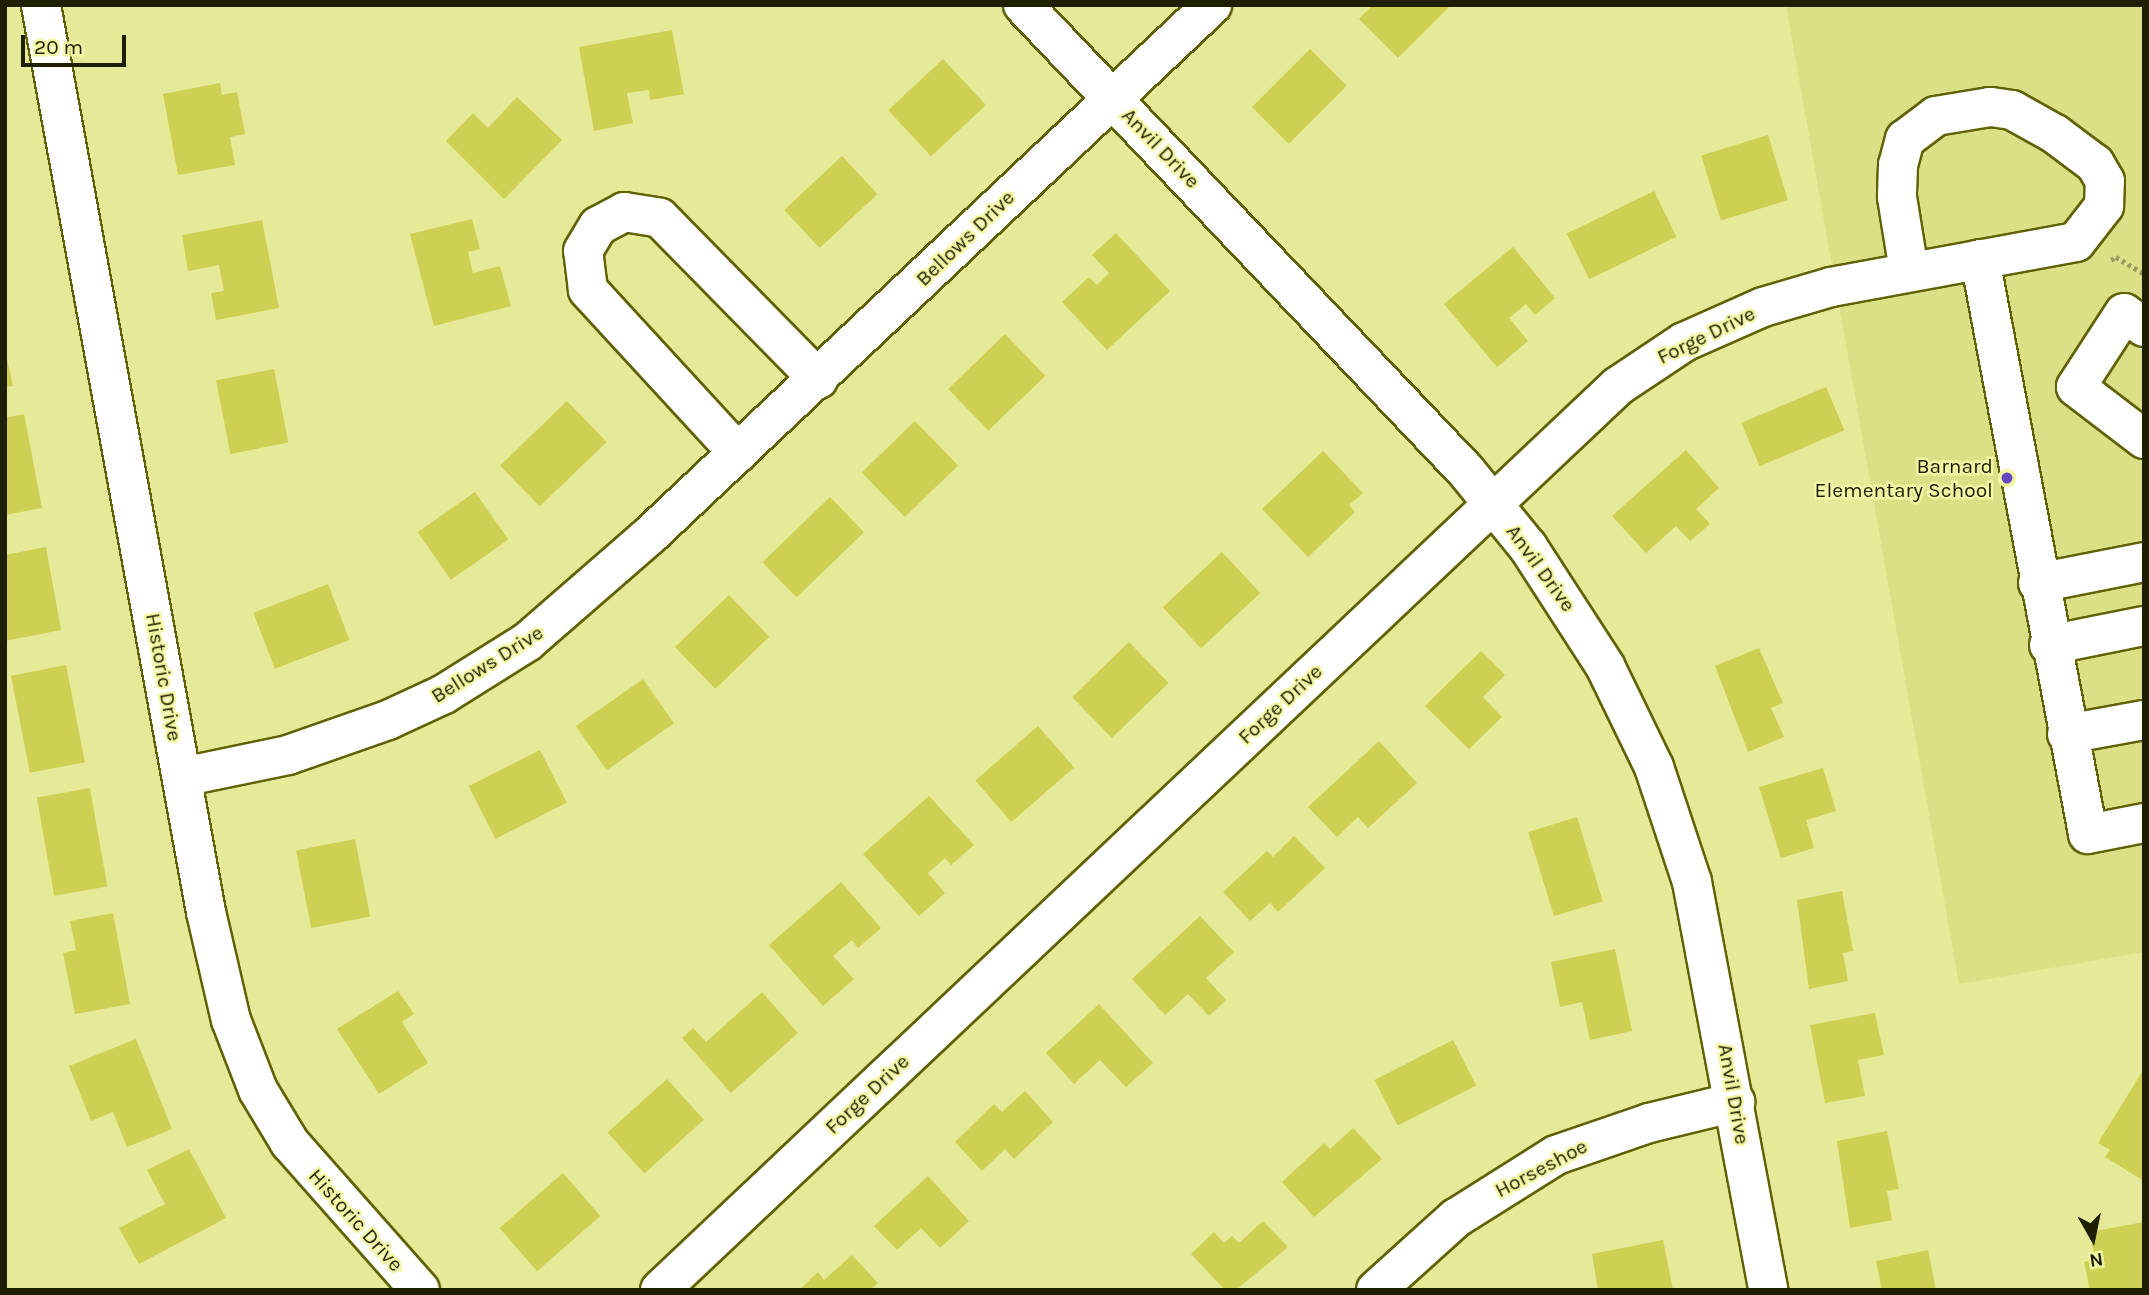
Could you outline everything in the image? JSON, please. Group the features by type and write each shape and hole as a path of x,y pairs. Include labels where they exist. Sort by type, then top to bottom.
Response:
{"street":[{"name":"Historic Drive","path":"41,5 222,986 258,1090 322,1184 421,1290"},
{"name":"Anvil Drive","path":"1023,5 1493,503 1572,608 1654,767 1703,929 1768,1290"},
{"name":"Bellows Drive","path":"182,777 332,742 444,694 489,668 566,612 818,379 1212,5"},
{"path":"1909,271 1897,197 1905,139 1936,116 1990,107 2012,110 2095,164 2105,181 2104,206 2076,242 1980,259 2049,645 2088,834 2144,823"},
{"path":"738,453 588,290 583,251 598,226 624,212 643,212 666,222 818,379"},
{"name":"Forge Drive","path":"660,1290 1618,386 1684,342 1763,307 1909,271 1980,259"},
{"path":"2144,327 2123,313 2076,387 2144,439"},
{"path":"2038,583 2144,562"},
{"path":"2049,645 2144,626"},
{"path":"2067,734 2144,720"},
{"name":"Horseshoe","path":"1376,1290 1456,1218 1544,1161 1649,1122 1735,1102"}],"shaded area":[{"name":"Barnard Elementary School","path":"1786,5 2144,5 2144,952 1959,984"}],"building":[{"path":"1373,5 1451,5 1398,58 1359,19"},
{"path":"672,30 684,94 650,100 649,90 627,93 633,123 594,131 579,47"},
{"path":"1310,49 1347,86 1289,144 1252,107"},
{"path":"943,59 986,105 931,156 888,110"},
{"path":"220,83 222,95 237,92 245,134 230,137 235,165 178,175 163,94"},
{"path":"517,97 562,140 504,199 446,141 473,113 488,128"},
{"path":"1768,135 1788,200 1721,220 1701,155"},
{"path":"842,156 877,194 820,248 784,210"},
{"path":"1654,191 1676,237 1589,279 1567,234"},
{"path":"472,219 480,249 468,252 473,273 500,266 511,306 434,326 410,234"},
{"path":"262,220 279,308 216,320 211,293 224,291 219,265 188,271 182,235"},
{"path":"1116,233 1170,291 1107,350 1062,302 1089,277 1097,285 1109,273 1092,255"},
{"path":"1513,247 1555,298 1535,315 1526,304 1509,318 1528,341 1497,367 1444,304"},
{"path":"1005,334 1045,376 988,431 948,389"},
{"path":"5,350 13,386 5,387"},
{"path":"274,369 288,443 230,454 216,380"},
{"path":"1826,387 1844,430 1760,466 1741,423"},
{"path":"567,401 607,442 540,507 500,466"},
{"path":"24,414 42,508 5,515 5,418"},
{"path":"915,421 958,466 905,517 862,472"},
{"path":"1686,450 1719,488 1696,509 1710,524 1690,541 1676,526 1646,553 1612,516"},
{"path":"1323,451 1363,493 1349,505 1355,512 1308,557 1262,509"},
{"path":"475,492 508,540 451,580 418,532"},
{"path":"830,497 864,532 796,598 762,562"},
{"path":"46,547 61,630 5,641 5,555"},
{"path":"1222,552 1260,593 1201,648 1163,607"},
{"path":"328,584 350,640 275,669 253,613"},
{"path":"729,595 769,637 715,689 675,647"},
{"path":"1129,642 1169,683 1112,738 1072,697"},
{"path":"1759,648 1783,703 1771,708 1784,737 1748,752 1715,666"},
{"path":"1481,651 1505,675 1483,697 1502,717 1469,749 1425,706"},
{"path":"66,665 85,762 30,773 11,676"},
{"path":"643,679 674,723 607,770 576,726"},
{"path":"1038,726 1074,768 1011,822 975,780"},
{"path":"1379,741 1417,783 1368,828 1358,817 1337,837 1308,807"},
{"path":"540,750 567,803 496,839 469,786"},
{"path":"1823,768 1836,811 1806,820 1814,848 1781,858 1759,787"},
{"path":"90,788 107,886 54,896 37,797"},
{"path":"929,796 974,845 951,865 945,858 928,873 945,893 919,916 863,854"},
{"path":"1577,817 1603,901 1554,916 1528,832"},
{"path":"1294,836 1325,868 1278,912 1270,903 1250,921 1223,892 1267,851 1273,857"},
{"path":"355,839 370,917 311,928 296,850"},
{"path":"841,882 881,928 858,948 852,940 833,956 854,979 823,1006 769,945"},
{"path":"1842,891 1853,951 1843,953 1848,981 1809,989 1797,900"},
{"path":"113,913 130,1004 75,1014 63,953 76,950 70,921"},
{"path":"1200,916 1234,952 1206,978 1226,1000 1209,1016 1188,994 1165,1015 1132,979"},
{"path":"1615,949 1632,1031 1590,1040 1582,1002 1560,1007 1551,962"},
{"path":"398,991 414,1014 402,1022 428,1063 379,1094 337,1029"},
{"path":"762,992 798,1033 731,1093 682,1038 693,1028 706,1042"},
{"path":"1099,1004 1153,1063 1126,1087 1100,1060 1074,1084 1046,1053"},
{"path":"1875,1013 1884,1055 1858,1060 1865,1096 1825,1103 1810,1025"},
{"path":"136,1039 172,1129 127,1147 113,1112 91,1121 69,1066"},
{"path":"1453,1040 1476,1085 1398,1125 1375,1080"},
{"path":"2144,1069 2144,1181 2105,1157 2110,1150 2098,1143"},
{"path":"667,1079 704,1120 644,1173 608,1133"},
{"path":"1025,1091 1053,1122 1014,1159 1005,1149 982,1171 955,1142 994,1104 1002,1112"},
{"path":"1353,1128 1382,1159 1314,1217 1282,1182 1324,1143 1330,1149"},
{"path":"1887,1131 1899,1189 1887,1191 1892,1220 1850,1228 1837,1141"},
{"path":"189,1149 226,1218 139,1264 119,1228 165,1204 147,1170"},
{"path":"563,1173 600,1216 537,1271 500,1228"},
{"path":"928,1176 969,1221 940,1248 921,1228 897,1250 874,1226"},
{"path":"1263,1221 1288,1247 1236,1290 1225,1290 1191,1254 1214,1232 1224,1243 1232,1236 1239,1243"},
{"path":"2144,1222 2144,1290 2090,1290 2084,1262 2095,1260 2090,1232"},
{"path":"1663,1240 1673,1290 1598,1289 1592,1254"},
{"path":"1928,1250 1936,1290 1882,1290 1876,1261"},
{"path":"852,1255 878,1283 870,1290 799,1290 818,1272 824,1280"}],"place":[{"name":"Barnard Elementary School","path":"2007,478"}]}
